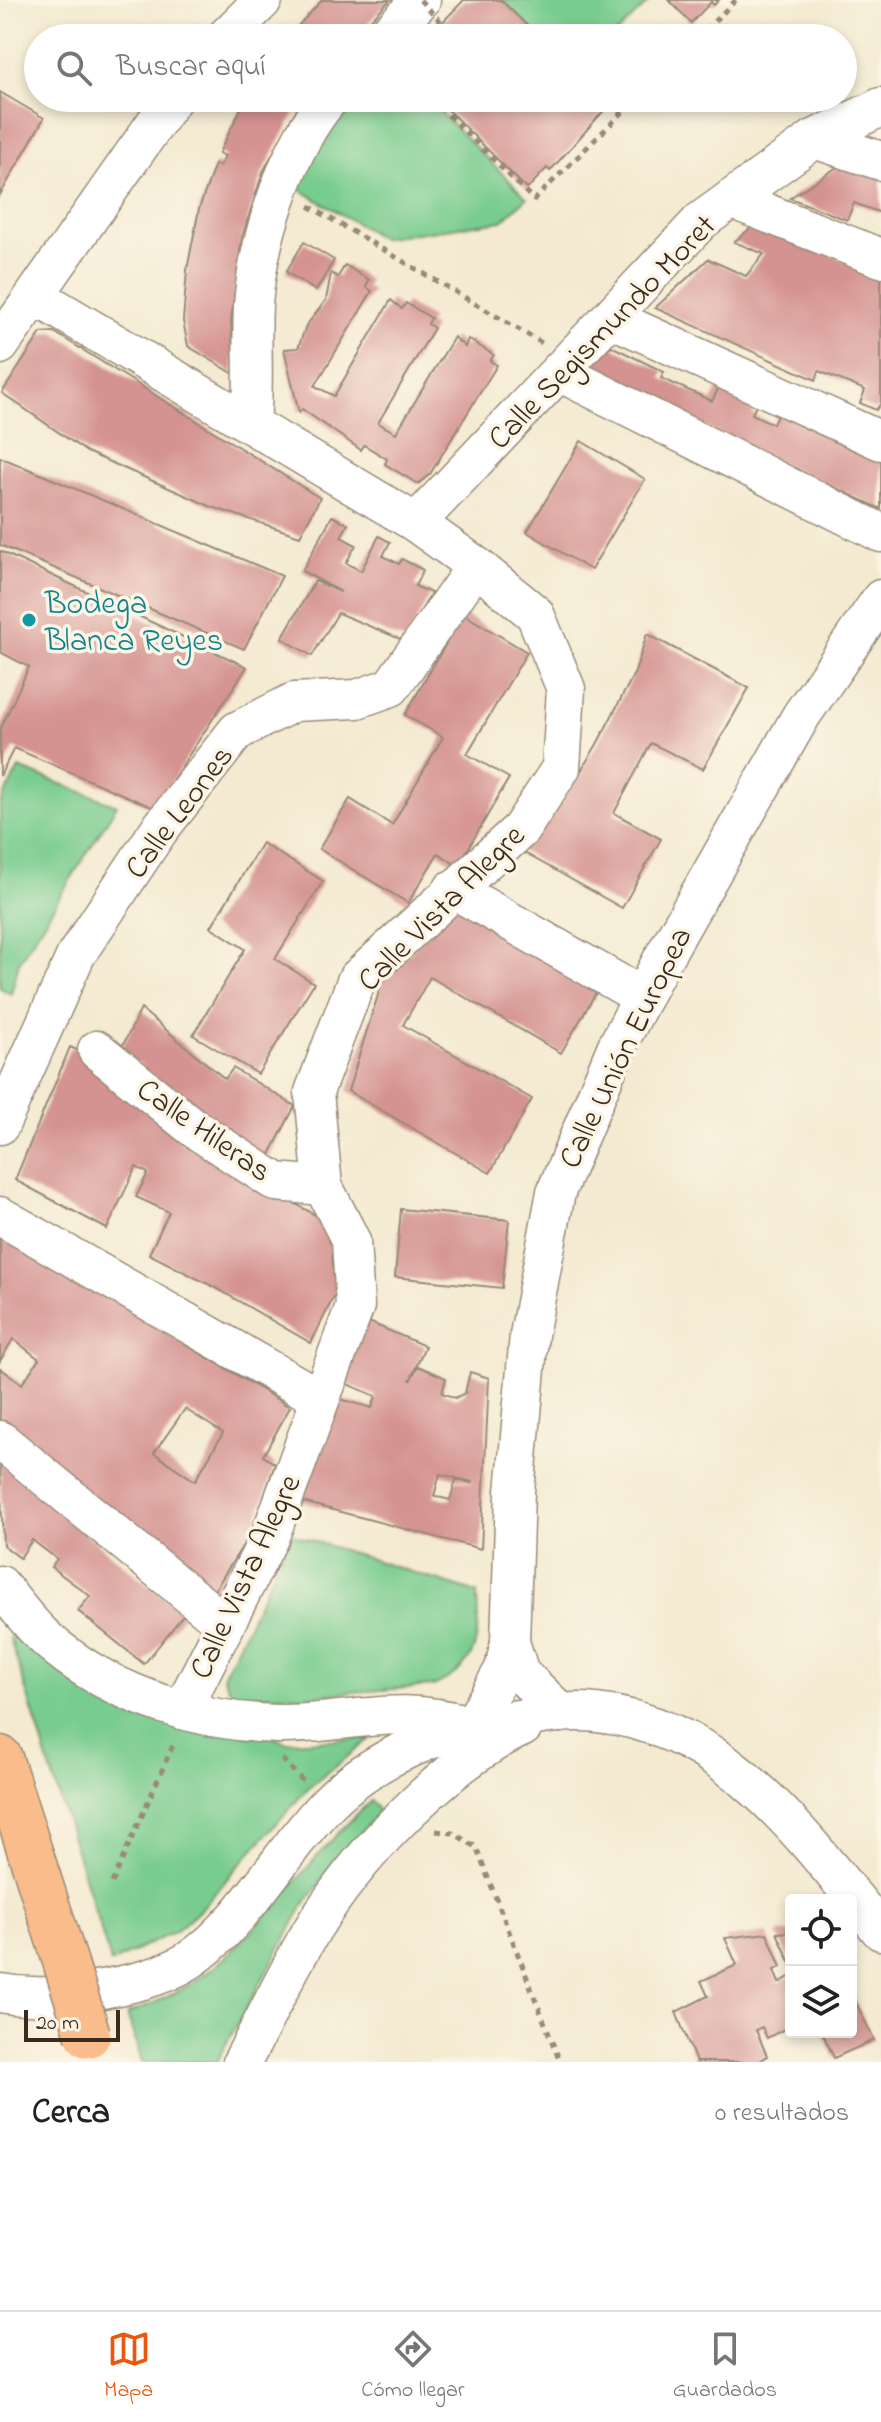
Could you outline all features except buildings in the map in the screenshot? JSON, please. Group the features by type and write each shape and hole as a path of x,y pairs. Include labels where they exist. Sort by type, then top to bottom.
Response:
{"main road":[{"path":"1,1761 92,2049"}],"street":[{"path":"239,24 263,0"},
{"path":"404,24 427,8"},
{"name":"Calle Segismundo Moret","path":"416,523 553,359 611,318 701,221 814,139 881,107"},
{"path":"0,345 163,112"},
{"path":"251,422 255,382 253,303 272,211 295,155 321,112"},
{"path":"814,139 881,161"},
{"path":"731,199 881,258"},
{"name":"Calle Vista Alegre","path":"36,296 416,523 476,566 535,614 566,689 561,768 521,829 357,979 314,1092 323,1186 351,1241 355,1306 270,1536 179,1723"},
{"path":"611,318 881,441"},
{"path":"553,359 881,533"},
{"name":"Calle Leones","path":"4,1102 76,955 159,830 237,731 294,702 357,699 391,687 476,566"},
{"name":"Calle Unión Europea","path":"472,1726 504,1669 510,1642 515,1492 529,1335 556,1192 616,1048 643,997 801,716 881,599"},
{"path":"453,889 643,997"},
{"name":"Calle Hileras","path":"97,1050 195,1129 276,1182 323,1186"},
{"path":"0,1216 319,1398"},
{"path":"0,1440 225,1624"},
{"path":"0,1585 56,1648 179,1723 221,1719 279,1724 407,1713 437,1715 472,1726"},
{"name":"Calle Unión Europea","path":"510,1642 520,1673 561,1713"},
{"path":"242,2062 321,1917 405,1816 481,1751 519,1729 561,1713"},
{"path":"0,1993 61,1997 131,1984 188,1961 235,1917 329,1802 370,1770 425,1742 472,1726 561,1713 597,1713 643,1723 695,1742 739,1770 782,1812 881,1931"}],"path":[{"path":"711,24 736,0"},
{"path":"445,112 534,200 623,112"},
{"path":"281,189 553,359"},
{"path":"112,1883 179,1723"},
{"path":"278,1755 310,1787"},
{"path":"405,1816 421,1830 453,1833 476,1847 560,2062"}],"green space":[{"path":"501,0 651,0 626,24 526,24"},
{"path":"339,112 440,112 527,198 502,221 381,238 296,187 308,161"},
{"path":"19,768 117,805 19,962 11,994 0,988 0,804"},
{"path":"292,1534 477,1593 478,1625 468,1660 460,1670 433,1686 301,1696 232,1694 223,1676"},
{"path":"12,1629 285,1742 371,1738 308,1788 200,1909 176,1931 111,1963 10,1639"},
{"path":"371,1801 379,1811 308,1898 216,2062 142,2062 127,2014 175,1993 219,1963"}],"place":[{"name":"Bodega Blanca Reyes","path":"29,620"}]}
